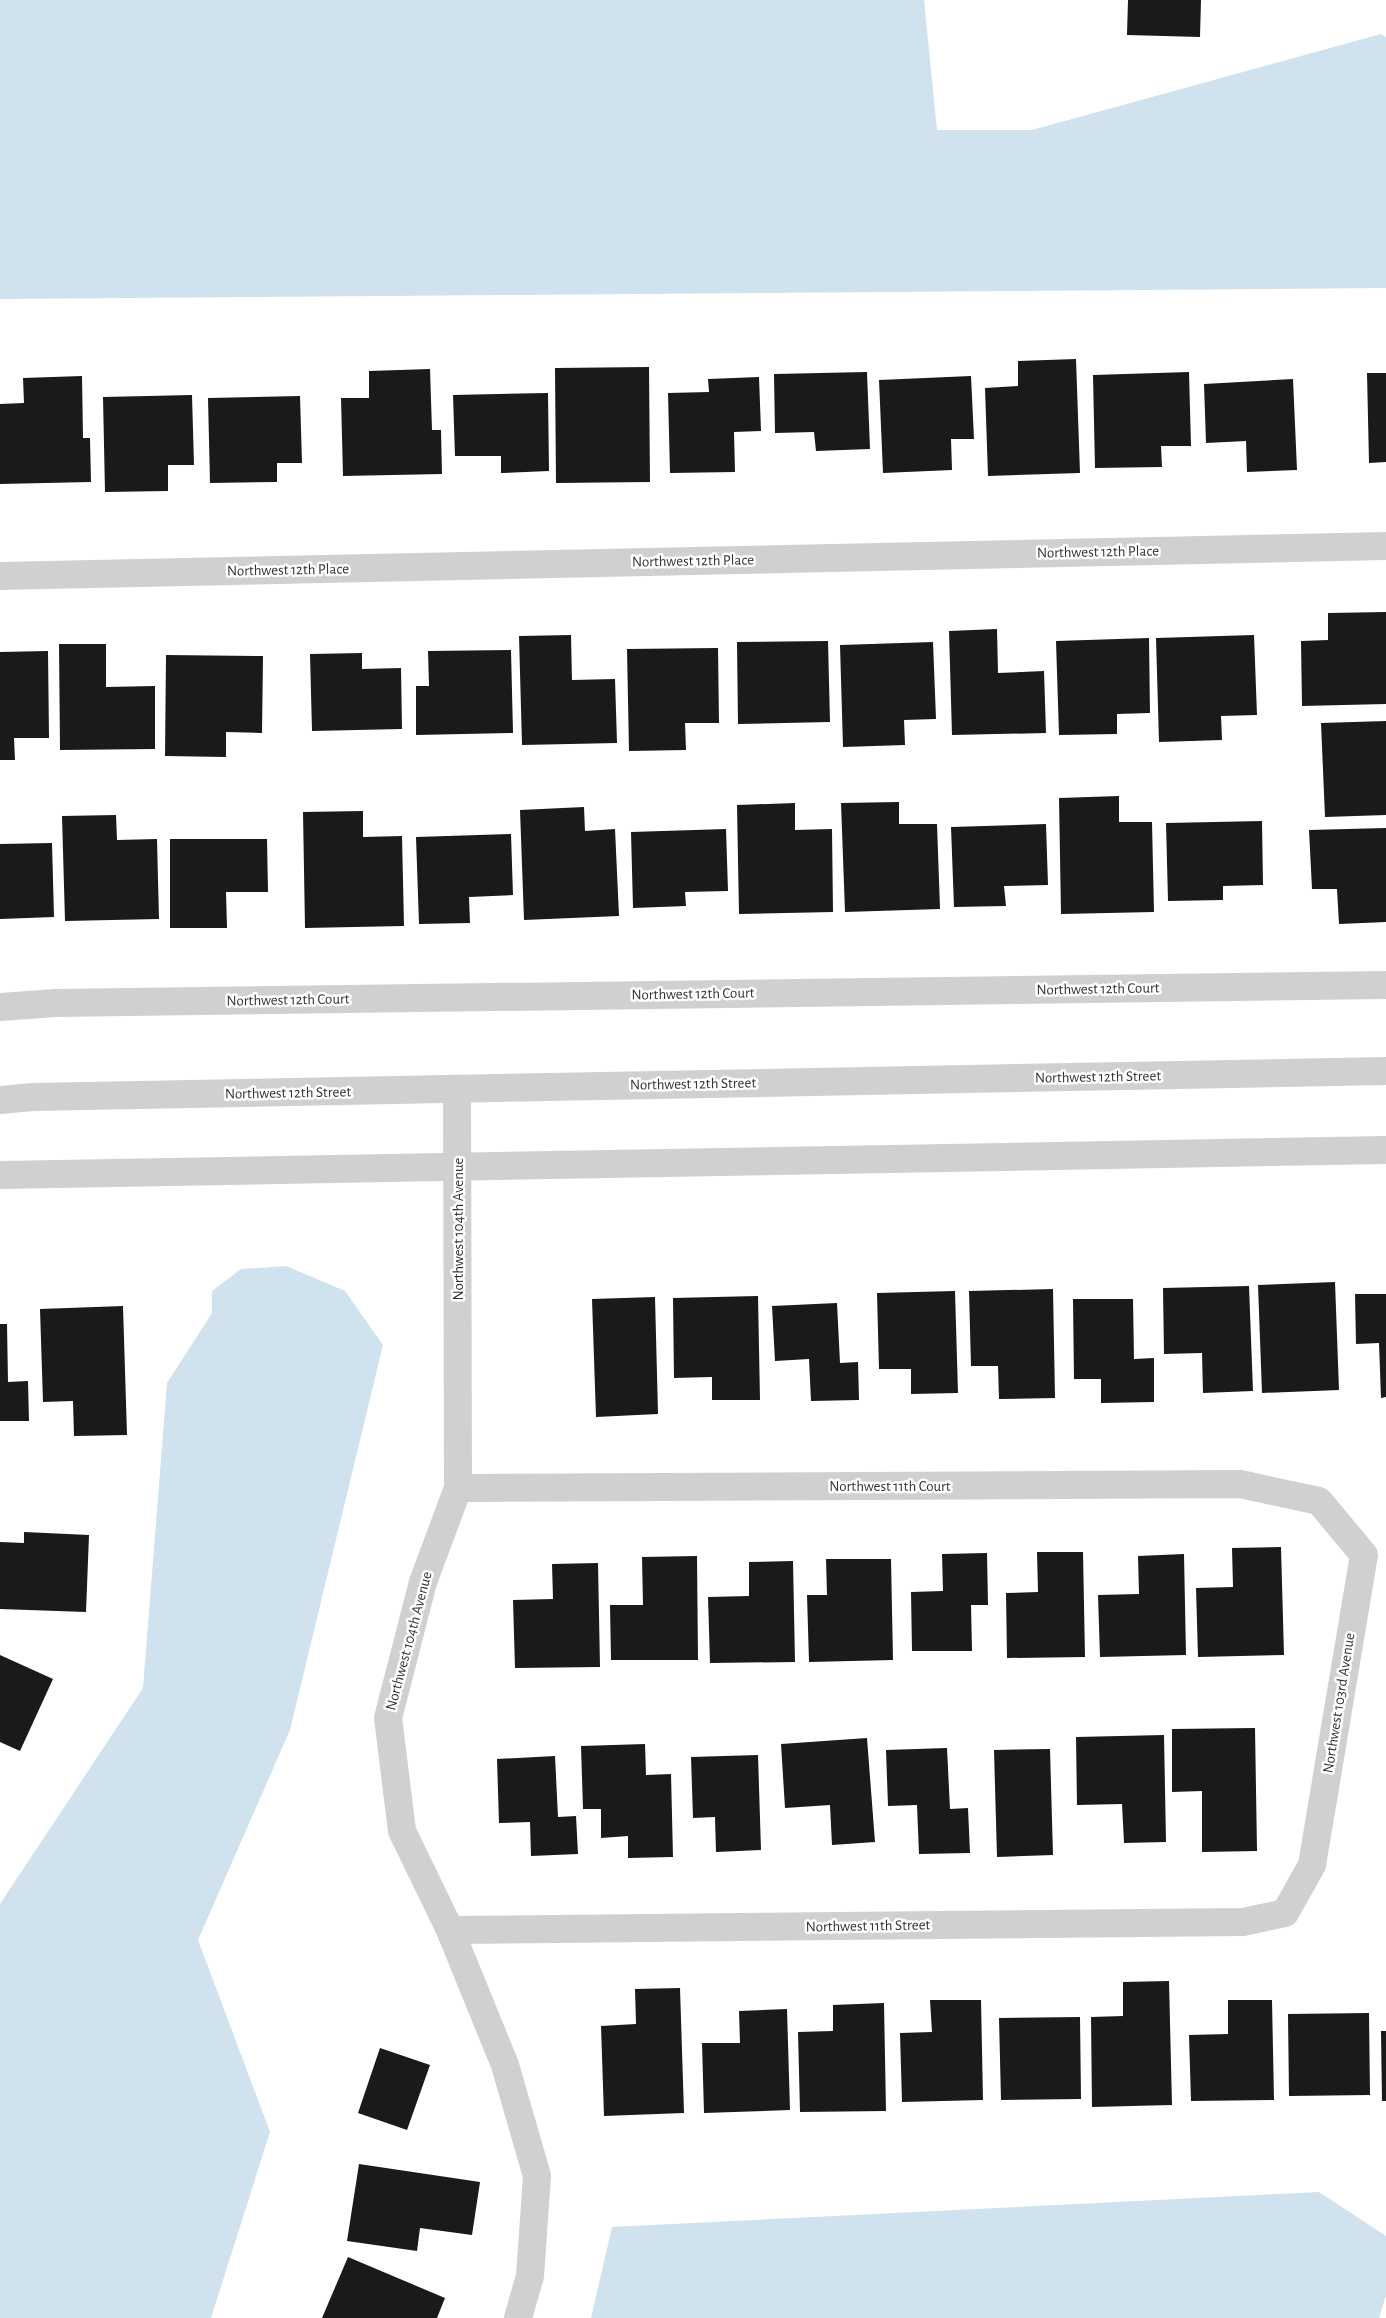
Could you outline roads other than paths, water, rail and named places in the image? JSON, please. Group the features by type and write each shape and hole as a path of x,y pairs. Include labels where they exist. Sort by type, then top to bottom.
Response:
{"street":[{"name":"Northwest 12th Place","path":"0,576 1386,546"},
{"name":"Northwest 12th Court","path":"0,1007 56,1003 1386,985"},
{"name":"Northwest 12th Street","path":"0,1100 1386,1072"},
{"name":"Northwest 104th Avenue","path":"457,1090 458,1488 423,1582 388,1718 402,1831 450,1930 505,2065 537,2176 530,2276 518,2318"},
{"path":"0,1175 1386,1150"},
{"name":"Northwest 11th Court","path":"458,1488 1240,1484 1320,1501"},
{"name":"Northwest 103rd Avenue","path":"1285,1913 1312,1865 1364,1555 1320,1501"},
{"name":"Northwest 11th Street","path":"450,1930 1243,1922 1285,1913"}],"water":[{"path":"0,0 924,0 937,130 1032,130 1381,34 1386,37 1386,288 0,299"},
{"path":"286,1266 345,1291 383,1345 290,1730 198,1940 270,2132 211,2318 0,2318 0,1904 143,1688 167,1383 212,1313 212,1291 241,1269"},
{"path":"1319,2192 1386,2236 1386,2295 1379,2318 591,2318 612,2227"}]}
